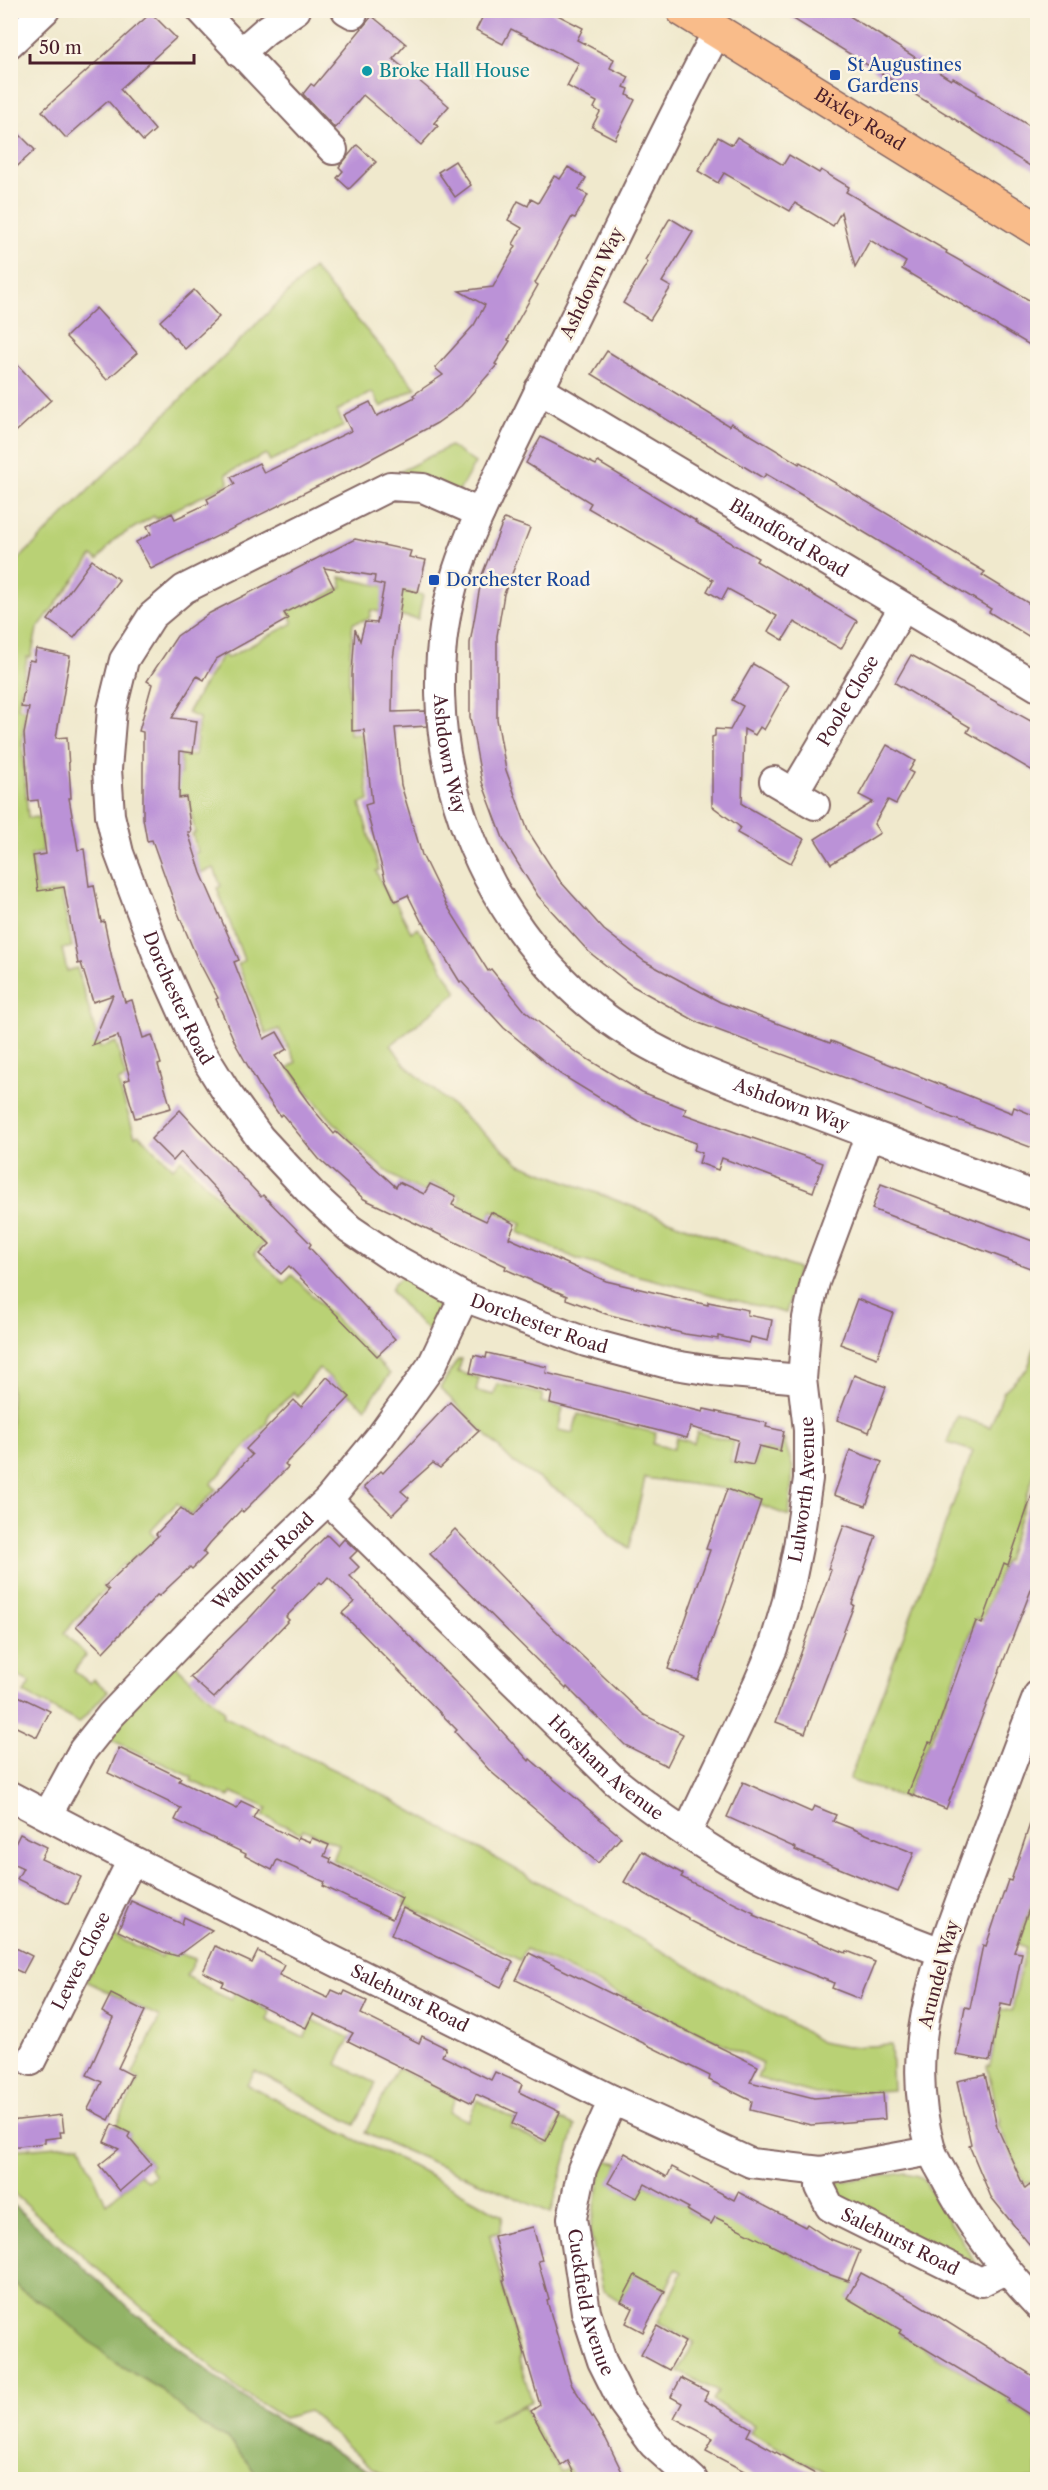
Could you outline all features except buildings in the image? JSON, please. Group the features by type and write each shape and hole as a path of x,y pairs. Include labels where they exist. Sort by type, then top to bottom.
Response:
{"main road":[{"name":"Bixley Road","path":"683,10 1038,230"}],"street":[{"path":"10,43 45,10"},
{"path":"201,10 333,150"},
{"path":"240,53 265,31 296,10"},
{"name":"Ashdown Way","path":"717,32 539,389 480,513 457,573 446,620 440,668 440,711 447,768 460,815 475,853 508,914 559,976 609,1019 662,1052 719,1078 1038,1197"},
{"name":"Blandford Road","path":"539,389 1038,687"},
{"name":"Dorchester Road","path":"480,513 423,488 390,486 184,590 152,616 124,660 112,709 107,769 110,815 119,853 130,884 167,978 199,1048 227,1094 260,1138 297,1178 350,1229 390,1256 464,1297 586,1342 668,1364 719,1372 802,1380"},
{"name":"Poole Close","path":"794,793 903,608"},
{"name":"Lulworth Avenue","path":"687,1833 773,1648 787,1601 808,1479 808,1430 802,1380 807,1318 815,1282 870,1134"},
{"name":"Wadhurst Road","path":"48,1814 83,1750 111,1715 200,1622 328,1500 380,1437 432,1365 464,1297"},
{"name":"Horsham Avenue","path":"328,1500 615,1781 656,1814 743,1869 808,1900 941,1952"},
{"name":"Arundel Way","path":"1038,1695 941,1952 924,2013 918,2067 923,2113 931,2151 963,2212 1005,2270 1038,2305"},
{"name":"Salehurst Road","path":"10,1796 132,1860 614,2100 751,2163 821,2171 931,2151"},
{"name":"Lewes Close","path":"31,2061 132,1860"},
{"name":"Cuckfield Avenue","path":"614,2100 582,2169 572,2218 586,2312 602,2361 623,2403 653,2444 693,2480"},
{"name":"Salehurst Road","path":"821,2171 820,2187 830,2207 981,2282 1005,2270"}],"green space":[{"path":"313,268 416,388 381,407 372,392 337,411 344,426 270,461 266,454 226,474 229,483 156,519 154,516 115,539 98,560 92,556 37,629 31,657 27,657 18,708 25,710 22,744 28,818 38,817 43,852 31,855 37,894 61,891 72,947 62,949 67,971 77,968 100,1048 116,1042 126,1078 118,1082 135,1136 139,1134 173,1168 181,1159 264,1243 254,1254 284,1283 292,1275 390,1374 365,1408 319,1368 297,1396 293,1392 269,1414 267,1423 211,1484 216,1489 191,1516 177,1503 150,1532 157,1539 142,1554 139,1552 125,1566 123,1564 102,1586 105,1590 64,1633 86,1655 74,1671 90,1683 93,1679 108,1691 79,1723 24,1693 30,1682 11,1673 11,567"},
{"path":"450,446 475,463 459,491 395,474"},
{"path":"340,577 423,595 418,619 371,610 369,619 353,623 349,665 349,735 361,734 369,801 360,804 379,870 376,871 391,903 395,901 411,932 418,928 457,992 391,1045 405,1065 520,1164 798,1269 786,1313 577,1259 518,1232 522,1224 492,1210 488,1219 458,1204 461,1196 433,1183 429,1184 425,1192 403,1182 381,1167 352,1141 300,1083 288,1068 296,1062 279,1029 266,1034 238,964 244,960 217,888 221,886 214,868 197,874 192,854 198,852 192,834 195,833 188,795 175,795 175,775 181,774 181,755 195,756 199,718 187,713 223,654 227,658 293,623 285,606 300,597 305,606 342,587"},
{"path":"405,1275 435,1298 439,1313 432,1333 416,1320 391,1291 394,1283"},
{"path":"1037,1339 1037,1465 1006,1561 1004,1561 982,1620 976,1618 931,1740 929,1740 905,1798 849,1780 973,1451 947,1443 957,1416 990,1427 1004,1391 1028,1368"},
{"path":"458,1359 462,1359 458,1372 479,1378 476,1391 494,1395 497,1384 543,1394 541,1402 563,1408 558,1430 573,1433 578,1414 656,1433 653,1444 673,1449 676,1438 694,1443 697,1432 734,1442 730,1462 754,1467 760,1448 780,1452 784,1439 793,1468 789,1516 760,1505 761,1501 727,1489 645,1478 629,1548 611,1537 596,1515 514,1463 440,1388"},
{"path":"172,1662 225,1712 223,1716 367,1786 799,2028 820,2042 847,2047 891,2045 893,2090 816,2094 757,2078 763,2063 526,1949 520,1960 403,1904 407,1895 333,1860 339,1845 303,1829 301,1833 263,1816 267,1808 232,1792 229,1797 191,1781 192,1777 107,1738"},
{"path":"1037,1889 1037,2190 1030,2181 1025,2184 998,2123 1000,2122 987,2066 990,2066 1001,2009 1012,2011 1026,1947 1018,1944"},
{"path":"109,1934 162,1957 166,1949 195,1959 186,1976 231,2000 241,1979 268,1993 261,2007 270,2012 267,2020 304,2038 313,2020 350,2038 337,2064 376,2083 355,2125 255,2071 247,2085 354,2139 412,2165 503,2216 500,2232 490,2235 521,2358 519,2359 532,2401 489,2420 524,2406 560,2472 568,2467 575,2479 392,2479 372,2469 309,2411 284,2418 239,2390 120,2289 11,2191 11,2150 80,2144 106,2204 140,2174 147,2181 155,2175 149,2168 152,2165 128,2137 130,2133 116,2126 139,2079 132,2075 160,2017 86,1981"},
{"path":"397,2068 456,2097 449,2112 468,2121 477,2100 514,2119 511,2128 546,2145 560,2120 575,2126 551,2213 365,2133"},
{"path":"604,2160 619,2163 609,2183 637,2198 645,2184 689,2207 687,2211 710,2224 716,2216 825,2272 855,2284 847,2298 895,2326 903,2327 899,2333 1003,2395 1009,2399 1008,2401 1037,2420 1037,2479 837,2479 750,2433 754,2425 713,2401 718,2392 678,2371 694,2342 658,2322 682,2272 676,2269 665,2291 635,2276 621,2302 603,2290 590,2231"},
{"path":"906,2173 918,2176 925,2182 977,2265 833,2197 830,2183"},
{"path":"10,2203 133,2312 222,2382 264,2412 383,2479 11,2479"},
{"path":"11,2203 133,2312 222,2382 264,2412 383,2479 276,2479 254,2471 228,2439 201,2425 162,2390 114,2362 52,2309 22,2291 11,2279"}],"place":[{"name":"Broke Hall House","path":"367,71"},
{"name":"St Augustines Gardens","path":"835,75"},
{"name":"Dorchester Road","path":"434,580"}]}
